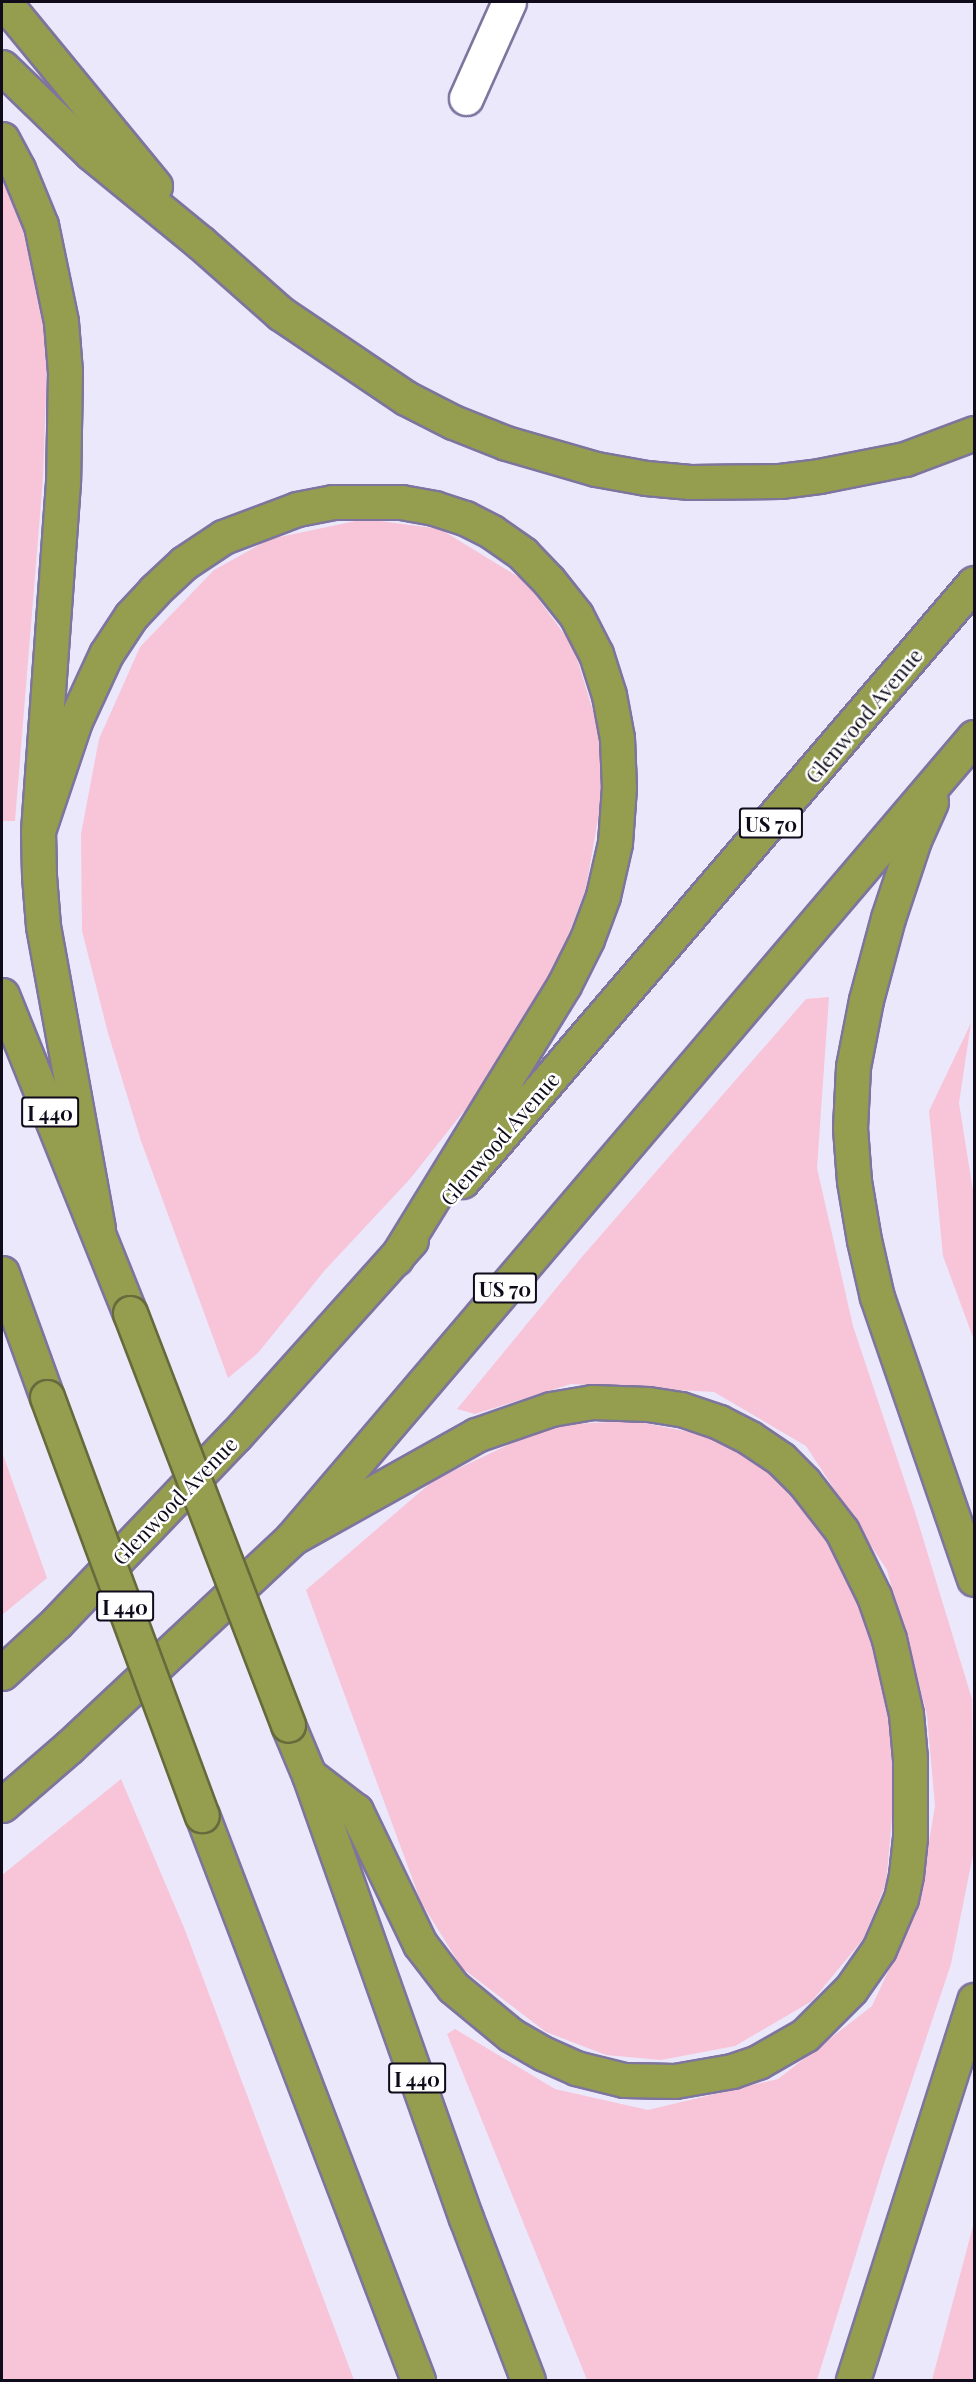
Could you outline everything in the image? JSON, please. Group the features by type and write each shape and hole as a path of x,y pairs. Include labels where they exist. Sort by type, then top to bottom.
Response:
{"highway":[{"path":"4,2 201,243"},
{"path":"2,67 91,153 201,243 280,314 406,398 453,422 506,443 596,469 690,482 780,481 819,476 905,459 975,433"},
{"path":"2,139 18,169 41,225 57,292 64,372 63,482 38,831 43,926 98,1228"},
{"path":"38,831 75,721 106,654 131,616 154,591 184,563 223,537 260,521 306,507 333,502 401,502 434,508 492,532 523,554 549,581 576,615 596,654 609,695 615,727 619,787 615,843 603,896 587,939 564,985 396,1258"},
{"name":"Glenwood Avenue","path":"2,1673 57,1622 228,1444 396,1258 975,583"},
{"name":"US 70","path":"2,1805 69,1747 292,1538 975,737"},
{"path":"946,770 914,840 876,959 853,1067 850,1128 860,1216 878,1297 975,1579"},
{"name":"I 440","path":"2,996 98,1228 309,1775 466,2218 528,2380"},
{"name":"I 440","path":"2,1273 202,1815 418,2380"},
{"path":"2,1320 35,1361"},
{"path":"292,1538 476,1435 551,1409 592,1402 648,1404 681,1409 719,1422 750,1438 781,1459 825,1507 856,1558 878,1606 898,1674 908,1737 911,1815 906,1875 901,1898 879,1949 851,1989 804,2035 758,2062 732,2071 675,2081 624,2080 576,2068 544,2054 511,2035 453,1987 420,1944 356,1811 309,1775"},
{"path":"853,2380 975,2000"}],"lane":[{"path":"466,98 509,2"}],"shaded area":[{"path":"2,176 22,219 40,279 47,366 43,478 15,821 2,821"},
{"path":"365,519 440,529 525,581 573,646 599,730 603,790 586,888 552,979 498,1068 410,1179 325,1270 258,1353 228,1378 141,1141 108,1033 82,931 81,834 99,739 140,647 214,570 270,539"},
{"path":"829,997 817,1168 853,1326 915,1512 972,1699 974,1850 951,1964 883,2167 817,2380 587,2380 447,2034 455,2029 555,2089 648,2110 778,2079 872,2006 918,1907 935,1806 927,1715 887,1570 806,1446 714,1392 571,1384 475,1414 457,1409 581,1258 806,999"},
{"path":"971,1023 959,1103 974,1197 974,1340 943,1256 929,1111"},
{"path":"634,1421 705,1435 765,1468 823,1532 865,1617 892,1729 892,1819 886,1883 864,1938 812,2001 735,2046 661,2060 606,2055 546,2032 462,1968 421,1902 306,1590 434,1480 550,1425"},
{"path":"2,1452 47,1578 2,1615"},
{"path":"121,1779 185,1930 354,2380 2,2380 2,1875"},
{"path":"974,2222 974,2380 932,2380 972,2230"}]}
